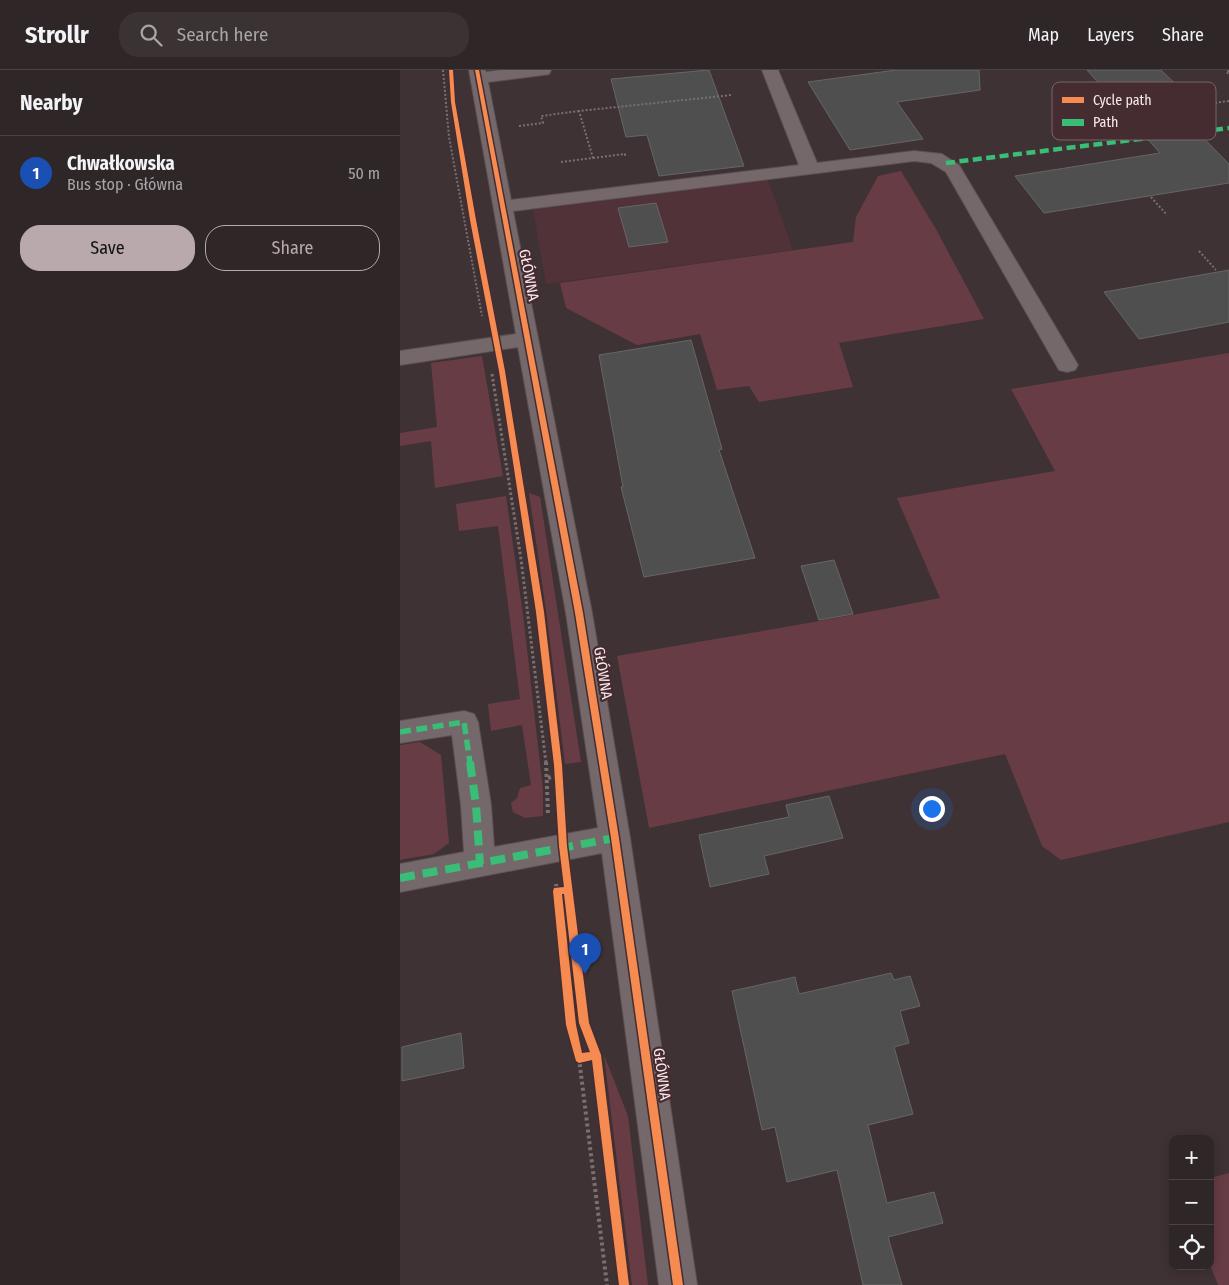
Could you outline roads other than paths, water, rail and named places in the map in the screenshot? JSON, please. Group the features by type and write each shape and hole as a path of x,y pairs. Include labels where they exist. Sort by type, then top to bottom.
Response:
{"street":[{"path":"770,70 810,169"},
{"path":"477,74 533,71"},
{"name":"GŁÓWNA","path":"477,74 579,613 615,838 678,1285"},
{"path":"502,207 922,156 936,158 951,167 1067,365"},
{"path":"400,358 527,339"},
{"path":"400,732 464,722 476,805 480,864"},
{"path":"400,878 615,838"}],"place":[{"name":"Chwałkowska","path":"585,974"}]}
